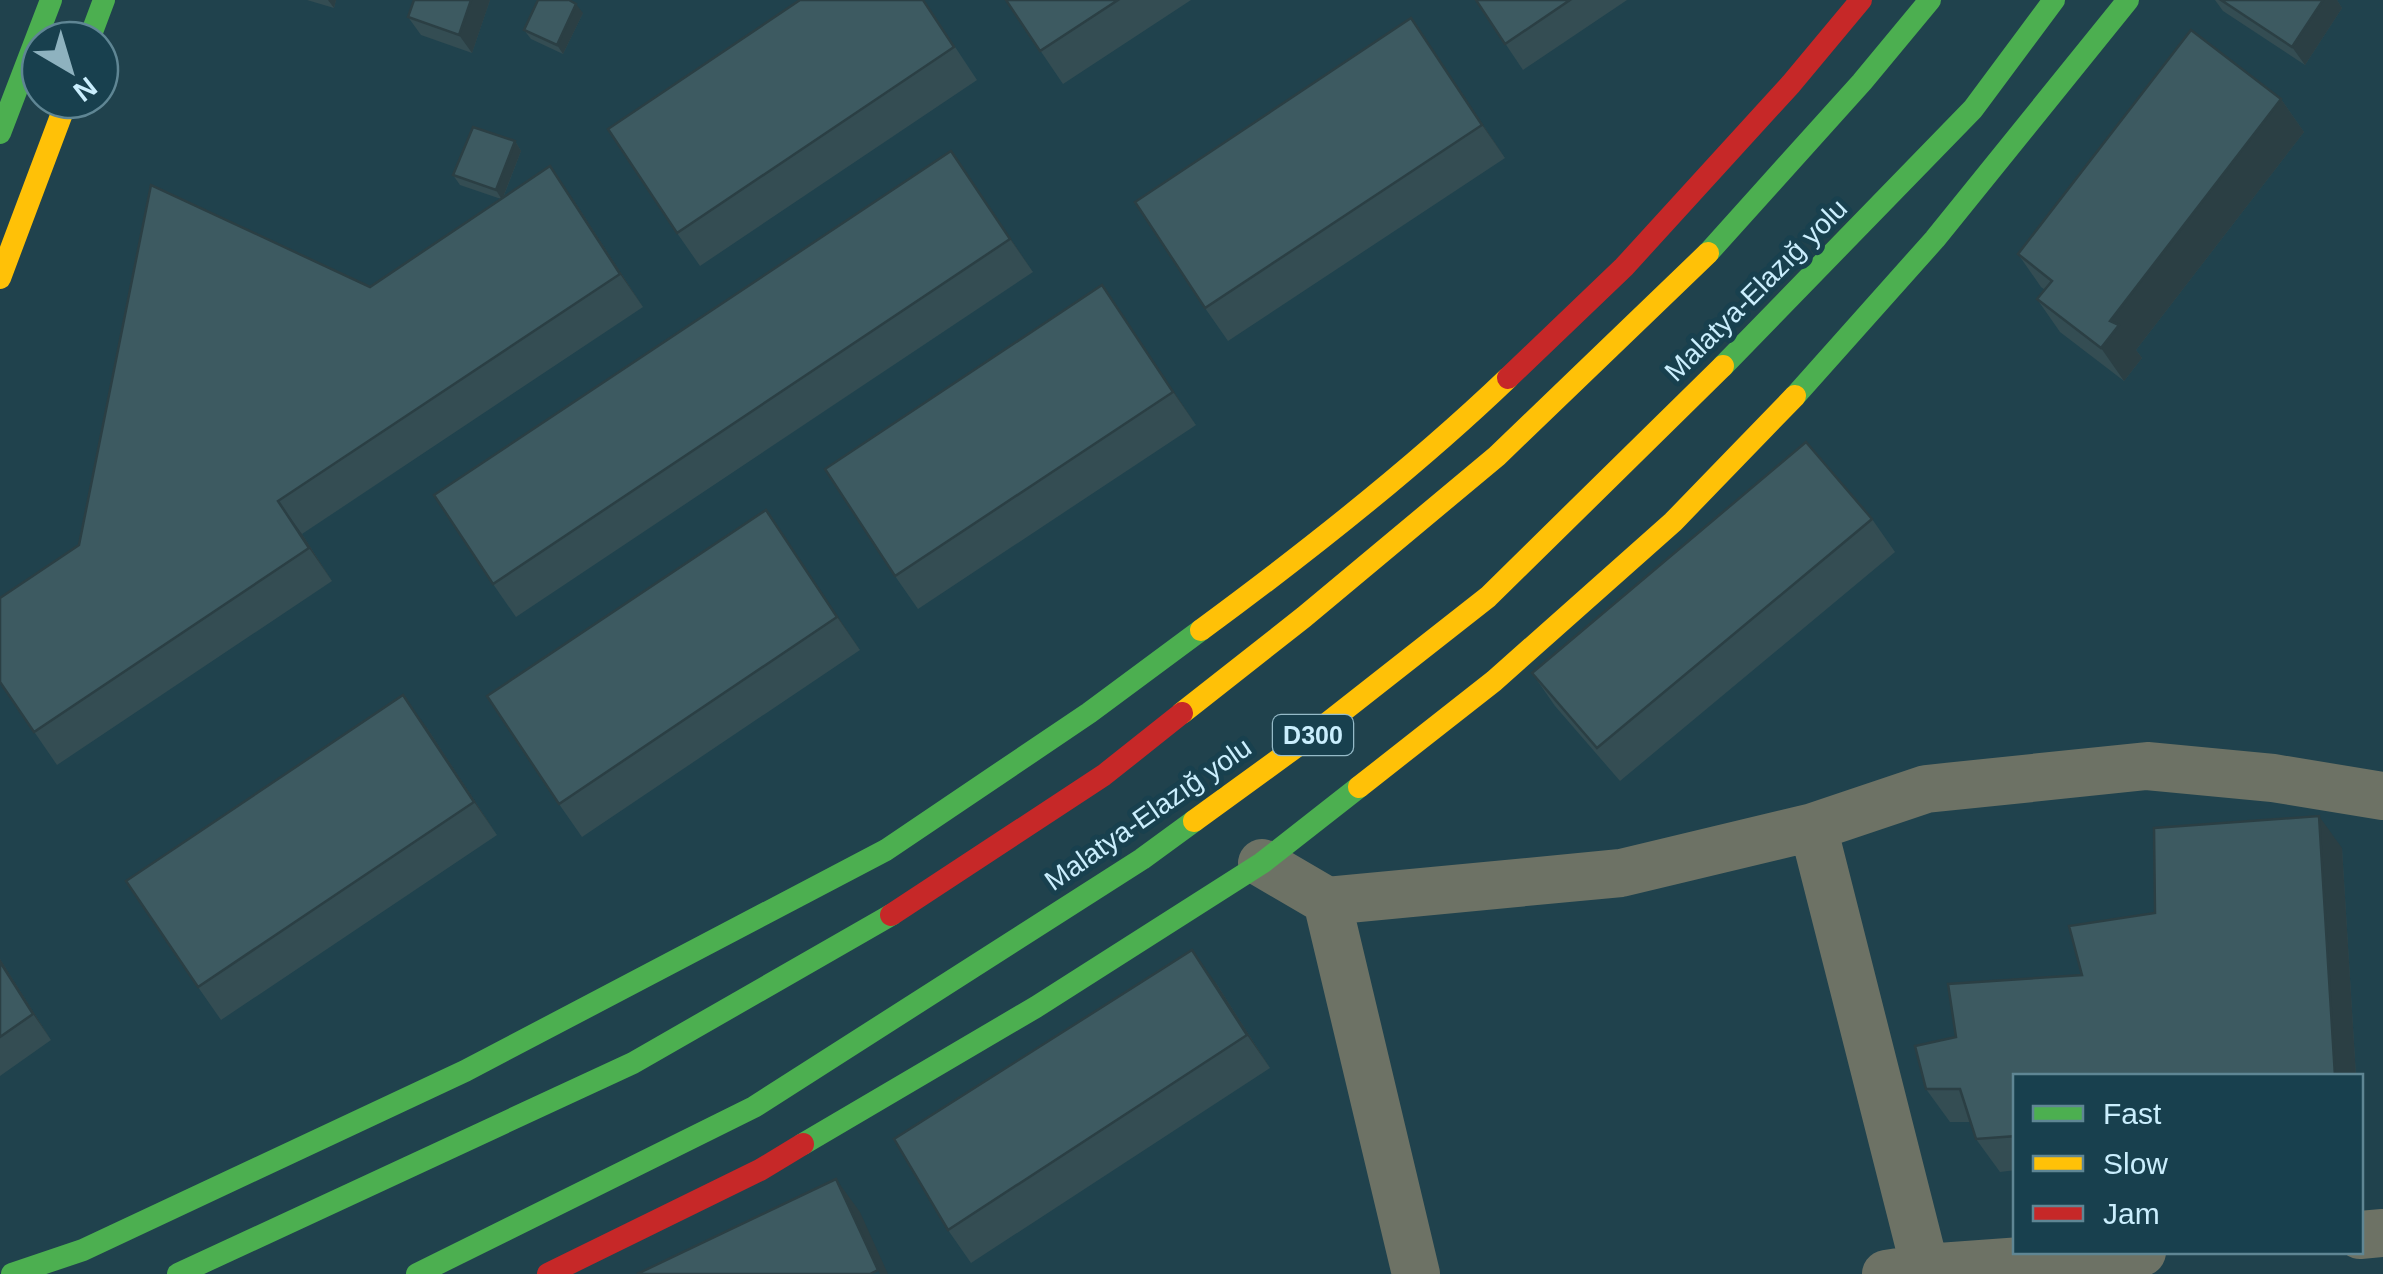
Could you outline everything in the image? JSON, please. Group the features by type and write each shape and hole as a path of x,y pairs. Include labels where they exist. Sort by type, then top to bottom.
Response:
{"main road":[{"path":"0,133 51,0"},
{"path":"12,1274 83,1250 465,1070 705,947 886,850 1090,713 1275,575 1472,413 1624,267 1791,84 1861,0"},
{"name":"Malatya-Elazığ yolu","path":"178,1274 633,1063 899,910 1104,775 1304,617 1496,456 1701,260 1862,82 1930,0"},
{"name":"Malatya-Elazığ yolu","path":"418,1274 754,1107 1142,859 1311,736 1488,597 1774,316 1973,110 2054,0"},
{"path":"548,1274 760,1170 1036,1007 1262,864 1494,681 1673,522 1806,385 1935,239 2128,0"},
{"path":"0,278 59,120"}],"street":[{"path":"1262,864 1328,902 1621,873 1813,826 1926,789 2147,766 2273,778 2383,796"},
{"path":"1813,826 1905,1271 2117,1254"},
{"path":"1328,902 1416,1274"}],"building":[{"path":"414,0 471,0 459,35 408,17"},
{"path":"538,0 569,0 576,4 557,45 524,30"},
{"path":"800,0 923,0 954,47 677,233 608,129"},
{"path":"1006,0 1118,0 1040,51"},
{"path":"1476,0 1570,0 1505,44"},
{"path":"2221,0 2323,0 2292,47"},
{"path":"1411,18 1482,125 1205,308 1135,202"},
{"path":"2191,30 2281,99 2110,321 2119,325 2101,348 2037,299 2052,281 2018,254"},
{"path":"473,127 515,141 496,190 453,175"},
{"path":"951,151 1010,239 493,584 434,495"},
{"path":"550,166 620,274 278,501 309,548 34,732 0,682 0,598 79,545 151,185 370,287"},
{"path":"1102,285 1173,392 895,576 825,469"},
{"path":"1806,442 1872,519 1597,748 1532,673"},
{"path":"766,510 837,617 559,804 487,696"},
{"path":"403,695 474,802 198,987 126,881"},
{"path":"2319,816 2335,1074 2013,1074 2013,1136 1976,1139 1960,1089 1926,1089 1915,1046 1956,1037 1948,984 2082,975 2069,926 2155,913 2154,828"},
{"path":"1192,950 1247,1035 948,1230 894,1139"},
{"path":"0,962 33,1014 0,1037"},
{"path":"836,1179 878,1270 870,1274 637,1274"}],"traffic: fast":[{"path":"0,133 51,0"},
{"path":"96,20 104,0"},
{"path":"1708,253 1930,0"},
{"path":"1723,366 1973,109 2054,0"},
{"path":"1795,396 1935,239 2128,0"},
{"path":"12,1274 83,1250 465,1071 886,850 1089,713 1201,630"},
{"path":"803,1144 1036,1007 1262,863 1359,787"},
{"path":"417,1274 754,1107 1142,859 1194,821"},
{"path":"178,1274 633,1063 891,915"}],"traffic: slow":[{"path":"0,278 59,120"},
{"path":"1182,713 1497,456 1708,253"},
{"path":"1194,821 1311,736 1488,597 1723,366"},
{"path":"1201,630 1359,509 1508,378"},
{"path":"1359,787 1494,681 1673,522 1795,396"}],"traffic: jam":[{"path":"1508,378 1624,267 1791,84 1861,0"},
{"path":"891,915 1104,775 1182,713"},
{"path":"548,1274 760,1170 803,1144"}]}
